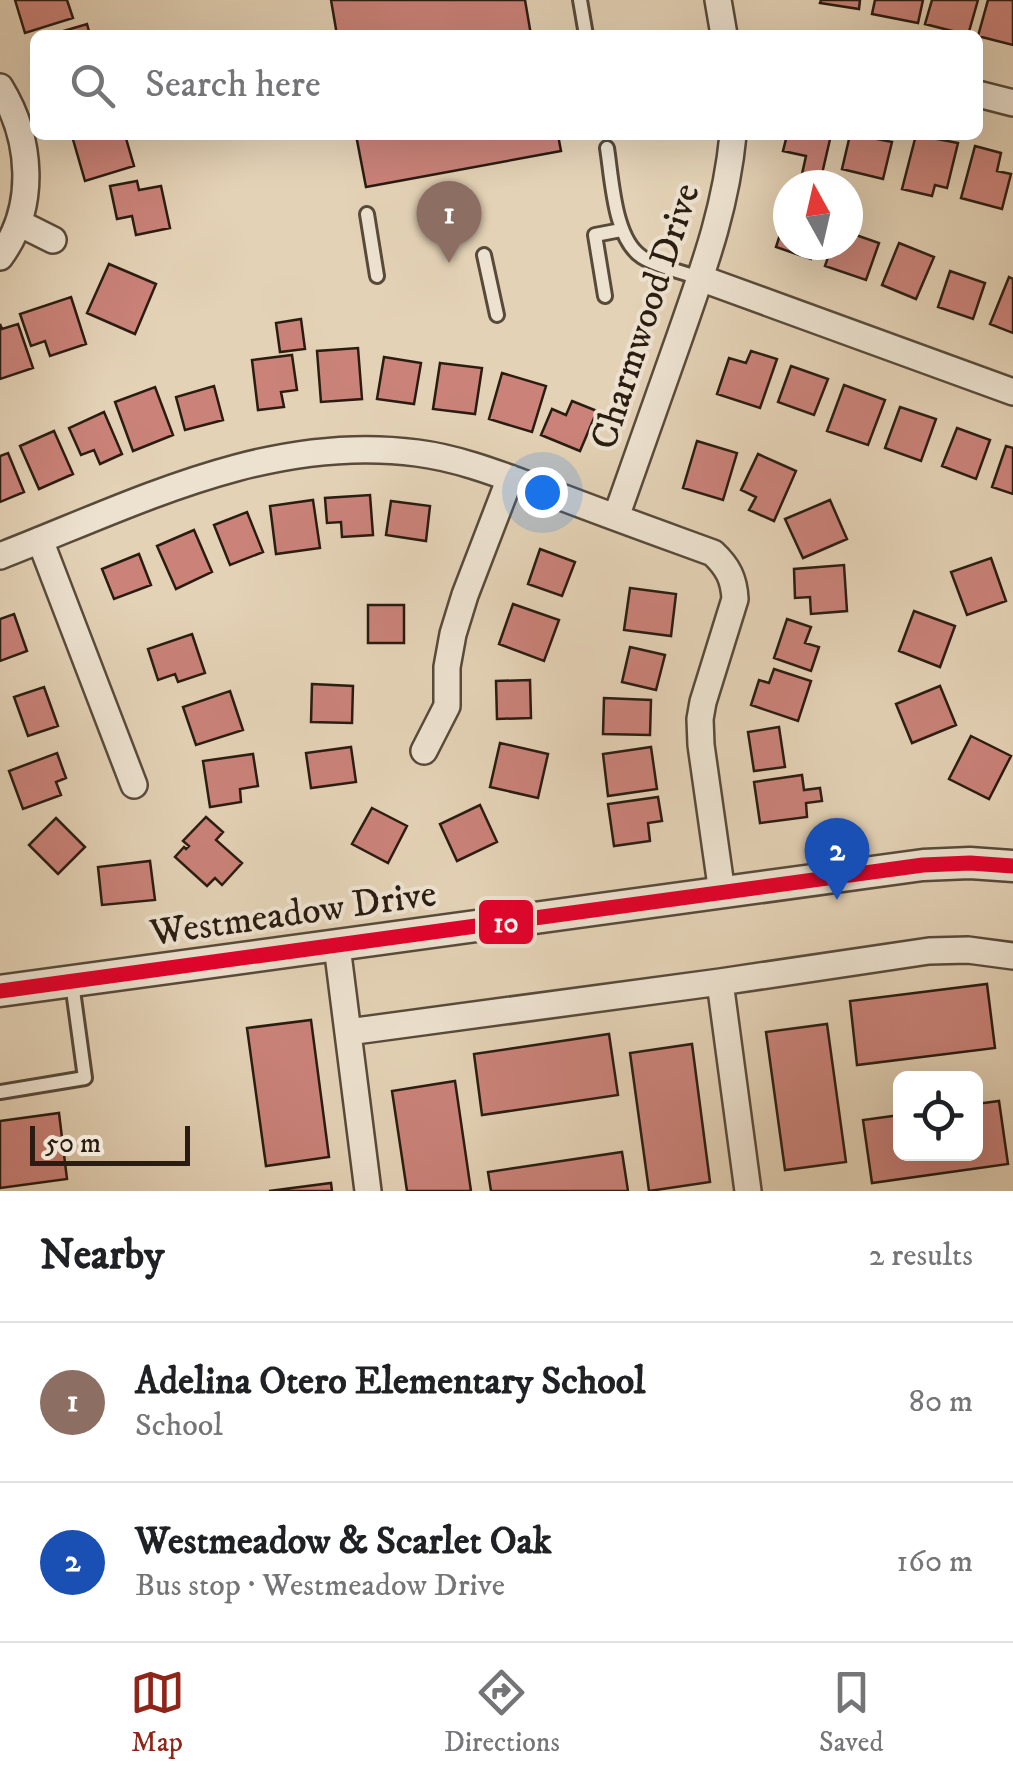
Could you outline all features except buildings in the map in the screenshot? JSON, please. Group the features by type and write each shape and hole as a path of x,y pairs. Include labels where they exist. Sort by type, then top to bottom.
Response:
{"street":[{"path":"718,0 723,30"},
{"path":"0,87 20,130 26,158 24,207 11,242 0,258"},
{"path":"983,95 1013,102"},
{"name":"Charmwood Drive","path":"616,518 723,206 733,140"},
{"path":"19,224 54,240"},
{"path":"700,278 1013,392"},
{"path":"0,556 243,464 288,455 382,449 420,453 510,478 713,554 730,572 735,599 700,720 722,893"},
{"path":"424,751 447,706 447,667 453,634 510,478"},
{"path":"40,540 134,785"},
{"name":"Westmeadow Drive","path":"0,991 923,866 1013,866"},
{"path":"337,946 368,1191"},
{"path":"348,1032 928,951 968,950 1013,956"},
{"path":"720,982 748,1191"}],"lane":[{"path":"580,0 585,30"},
{"path":"607,148 621,230 630,248 644,259 700,278"},
{"path":"367,214 377,276"},
{"path":"604,296 594,235 621,230"},
{"path":"484,256 497,315"},
{"path":"0,1092 85,1078 72,982"}],"transit line":[{"name":"10","path":"0,991 923,865 1013,866"}],"place":[{"name":"Adelina Otero Elementary School","path":"449,263"},
{"name":"Westmeadow & Scarlet Oak","path":"837,900"}]}
